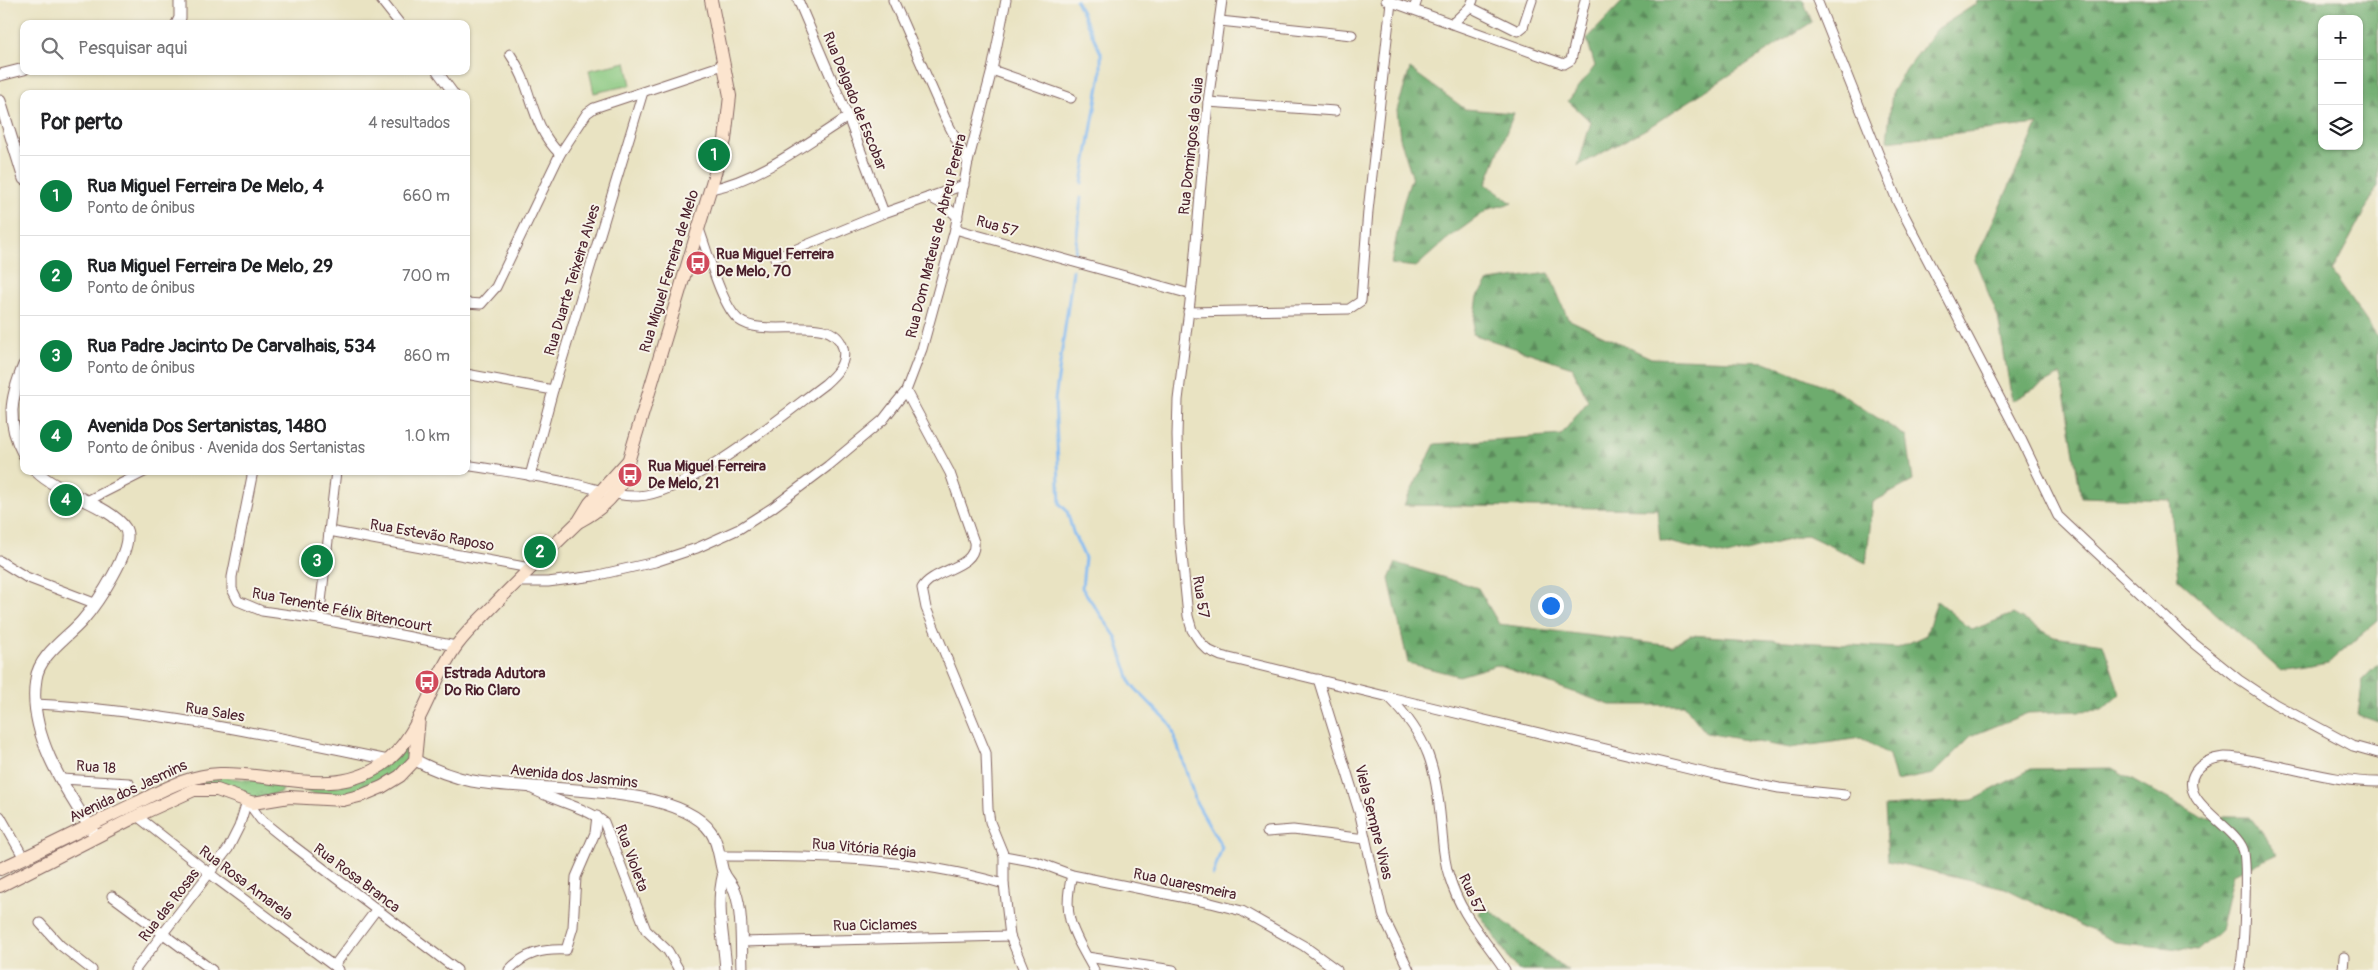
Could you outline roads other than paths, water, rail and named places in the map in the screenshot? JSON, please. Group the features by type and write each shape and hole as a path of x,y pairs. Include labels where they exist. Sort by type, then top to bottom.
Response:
{"main road":[{"name":"Rua Miguel Ferreira de Melo","path":"579,521 598,511 616,494 625,472 725,140 730,109 712,0"},
{"name":"Rua Miguel Ferreira de Melo","path":"419,718 443,665 456,646 530,568 579,521 602,489 627,462"},
{"path":"416,760 419,718"},
{"name":"Avenida dos Jasmins","path":"0,886 183,781 201,775 222,774 312,783 345,780 368,773 389,760 419,718"},
{"name":"Avenida dos Jasmins","path":"0,869 93,831 137,816 194,790 202,788 217,790 247,801 262,802 288,797 343,800 363,795 382,787 400,776 416,760"},
{"path":"288,797 292,781"}],"street":[{"path":"179,20 180,0"},
{"path":"381,0 397,20"},
{"name":"Rua Delgado de Escobar","path":"798,0 848,117 884,213"},
{"path":"894,0 945,118 968,162"},
{"name":"Rua Domingos da Guia","path":"1190,294 1208,102 1222,0"},
{"path":"1414,9 1417,0"},
{"path":"1452,24 1471,4 1518,31 1523,27 1532,0"},
{"path":"1188,312 1349,309 1361,301 1389,1 1564,64 1571,60 1585,0"},
{"path":"1817,0 1898,203 2021,439 2058,516 2192,642 2239,680 2274,704 2353,746 2378,753"},
{"name":"Rua Dom Mateus de Abreu Pereira","path":"517,582 571,580 646,564 697,548 739,529 772,508 847,450 882,420 906,391 922,349 958,217 968,162 992,70 1005,1"},
{"path":"1220,21 1352,35"},
{"path":"510,54 527,86 542,133 560,154"},
{"path":"470,303 481,304 496,288 560,154 587,113 594,108 723,65"},
{"path":"0,75 20,70"},
{"path":"992,70 1071,98"},
{"path":"440,75 451,90"},
{"name":"Rua Duarte Teixeira Alves","path":"530,476 553,390 643,92"},
{"path":"0,101 20,161"},
{"path":"1208,102 1336,111"},
{"path":"711,189 729,185 752,176 848,117"},
{"path":"774,258 884,213 964,185"},
{"path":"929,197 944,205 958,217"},
{"path":"470,466 602,489 616,494 640,496 658,492 726,456 825,384 837,373 841,365 843,349 840,341 824,330 761,327 738,319 724,297 699,229"},
{"name":"Rua 57","path":"955,229 1190,294 1178,400 1177,434 1179,525 1184,582 1192,630 1208,650 1221,656 1389,697 1416,729 1431,758 1438,796 1444,855 1459,902 1478,935 1505,970"},
{"path":"470,375 553,390"},
{"path":"20,376 11,411 12,426 20,445"},
{"path":"906,391 950,473 974,542 975,549 972,556 929,580 922,588 922,592 926,608 986,753 990,822 1004,856 1004,884 1010,936 1024,970"},
{"path":"41,475 51,484 111,515 128,532 128,542 125,551 94,603 79,624 42,662 36,677 35,704 40,731 62,779 93,831"},
{"path":"85,502 138,475"},
{"name":"Rua Tenente Félix Bitencourt","path":"252,475 232,577 234,596 246,606 262,611 319,619 456,646"},
{"path":"319,619 336,475"},
{"name":"Rua Estevão Raposo","path":"329,531 530,568"},
{"path":"0,561 43,585 94,603"},
{"name":"Viela Sempre Vivas","path":"1318,679 1347,767 1366,839 1383,916 1409,970"},
{"path":"1389,697 1724,777 1779,788 1845,795"},
{"name":"Rua Sales","path":"35,704 132,713 227,727 389,760"},
{"path":"2240,970 2246,859 2239,841 2197,800 2192,792 2192,777 2198,768 2212,759 2239,758 2346,780 2378,782"},
{"name":"Avenida dos Jasmins","path":"416,760 446,775 473,781 532,789 618,794 667,804 686,811 710,831 721,856 724,873 735,892 742,942 742,970"},
{"name":"Rua 18","path":"62,779 129,783"},
{"name":"Rua Violeta","path":"532,789 554,800 596,816 604,822 646,930 668,951 679,970"},
{"name":"Rua das Rosas","path":"135,970 228,849 239,827 247,801"},
{"name":"Rua Rosa Branca","path":"247,801 261,820 376,910 457,970"},
{"path":"0,816 24,858"},
{"name":"Rua Rosa Amarela","path":"137,816 210,874 336,968"},
{"path":"509,970 519,959 532,954 548,950 566,950 574,927 576,877 595,833 596,816"},
{"path":"1267,832 1293,830 1366,839"},
{"name":"Rua Vitória Régia","path":"721,856 852,859 950,870 1004,884"},
{"name":"Rua Quaresmeira","path":"1004,856 1037,862 1072,875 1211,902 1242,911 1296,941 1337,970"},
{"name":"Avenida dos Jasmins","path":"724,873 719,894 719,906 726,970"},
{"path":"1072,875 1066,908 1073,932 1094,970"},
{"path":"112,896 212,970"},
{"path":"336,968 376,910"},
{"path":"40,923 60,945 92,970"},
{"name":"Rua Ciclames","path":"742,942 1010,936"},
{"path":"2344,957 2344,970"},
{"path":"1087,958 1173,970"}],"waterway":[{"path":"1076,0 1101,53 1101,74 1082,183"},
{"path":"1075,254 1081,198"},
{"path":"1073,270 1055,400 1060,504 1067,511 1073,532 1085,558 1082,588 1116,637 1131,684 1171,725 1196,802 1222,847 1213,875"}],"place":[{"name":"Rua Miguel Ferreira De Melo, 4","path":"714,155"},
{"name":"Rua Miguel Ferreira De Melo, 70","path":"698,263"},
{"name":"Rua Miguel Ferreira De Melo, 21","path":"630,475"},
{"name":"Avenida Dos Sertanistas, 1480","path":"66,500"},
{"name":"Rua Miguel Ferreira De Melo, 29","path":"540,552"},
{"name":"Rua Padre Jacinto De Carvalhais, 534","path":"317,561"},
{"name":"Estrada Adutora Do Rio Claro","path":"427,682"}]}
